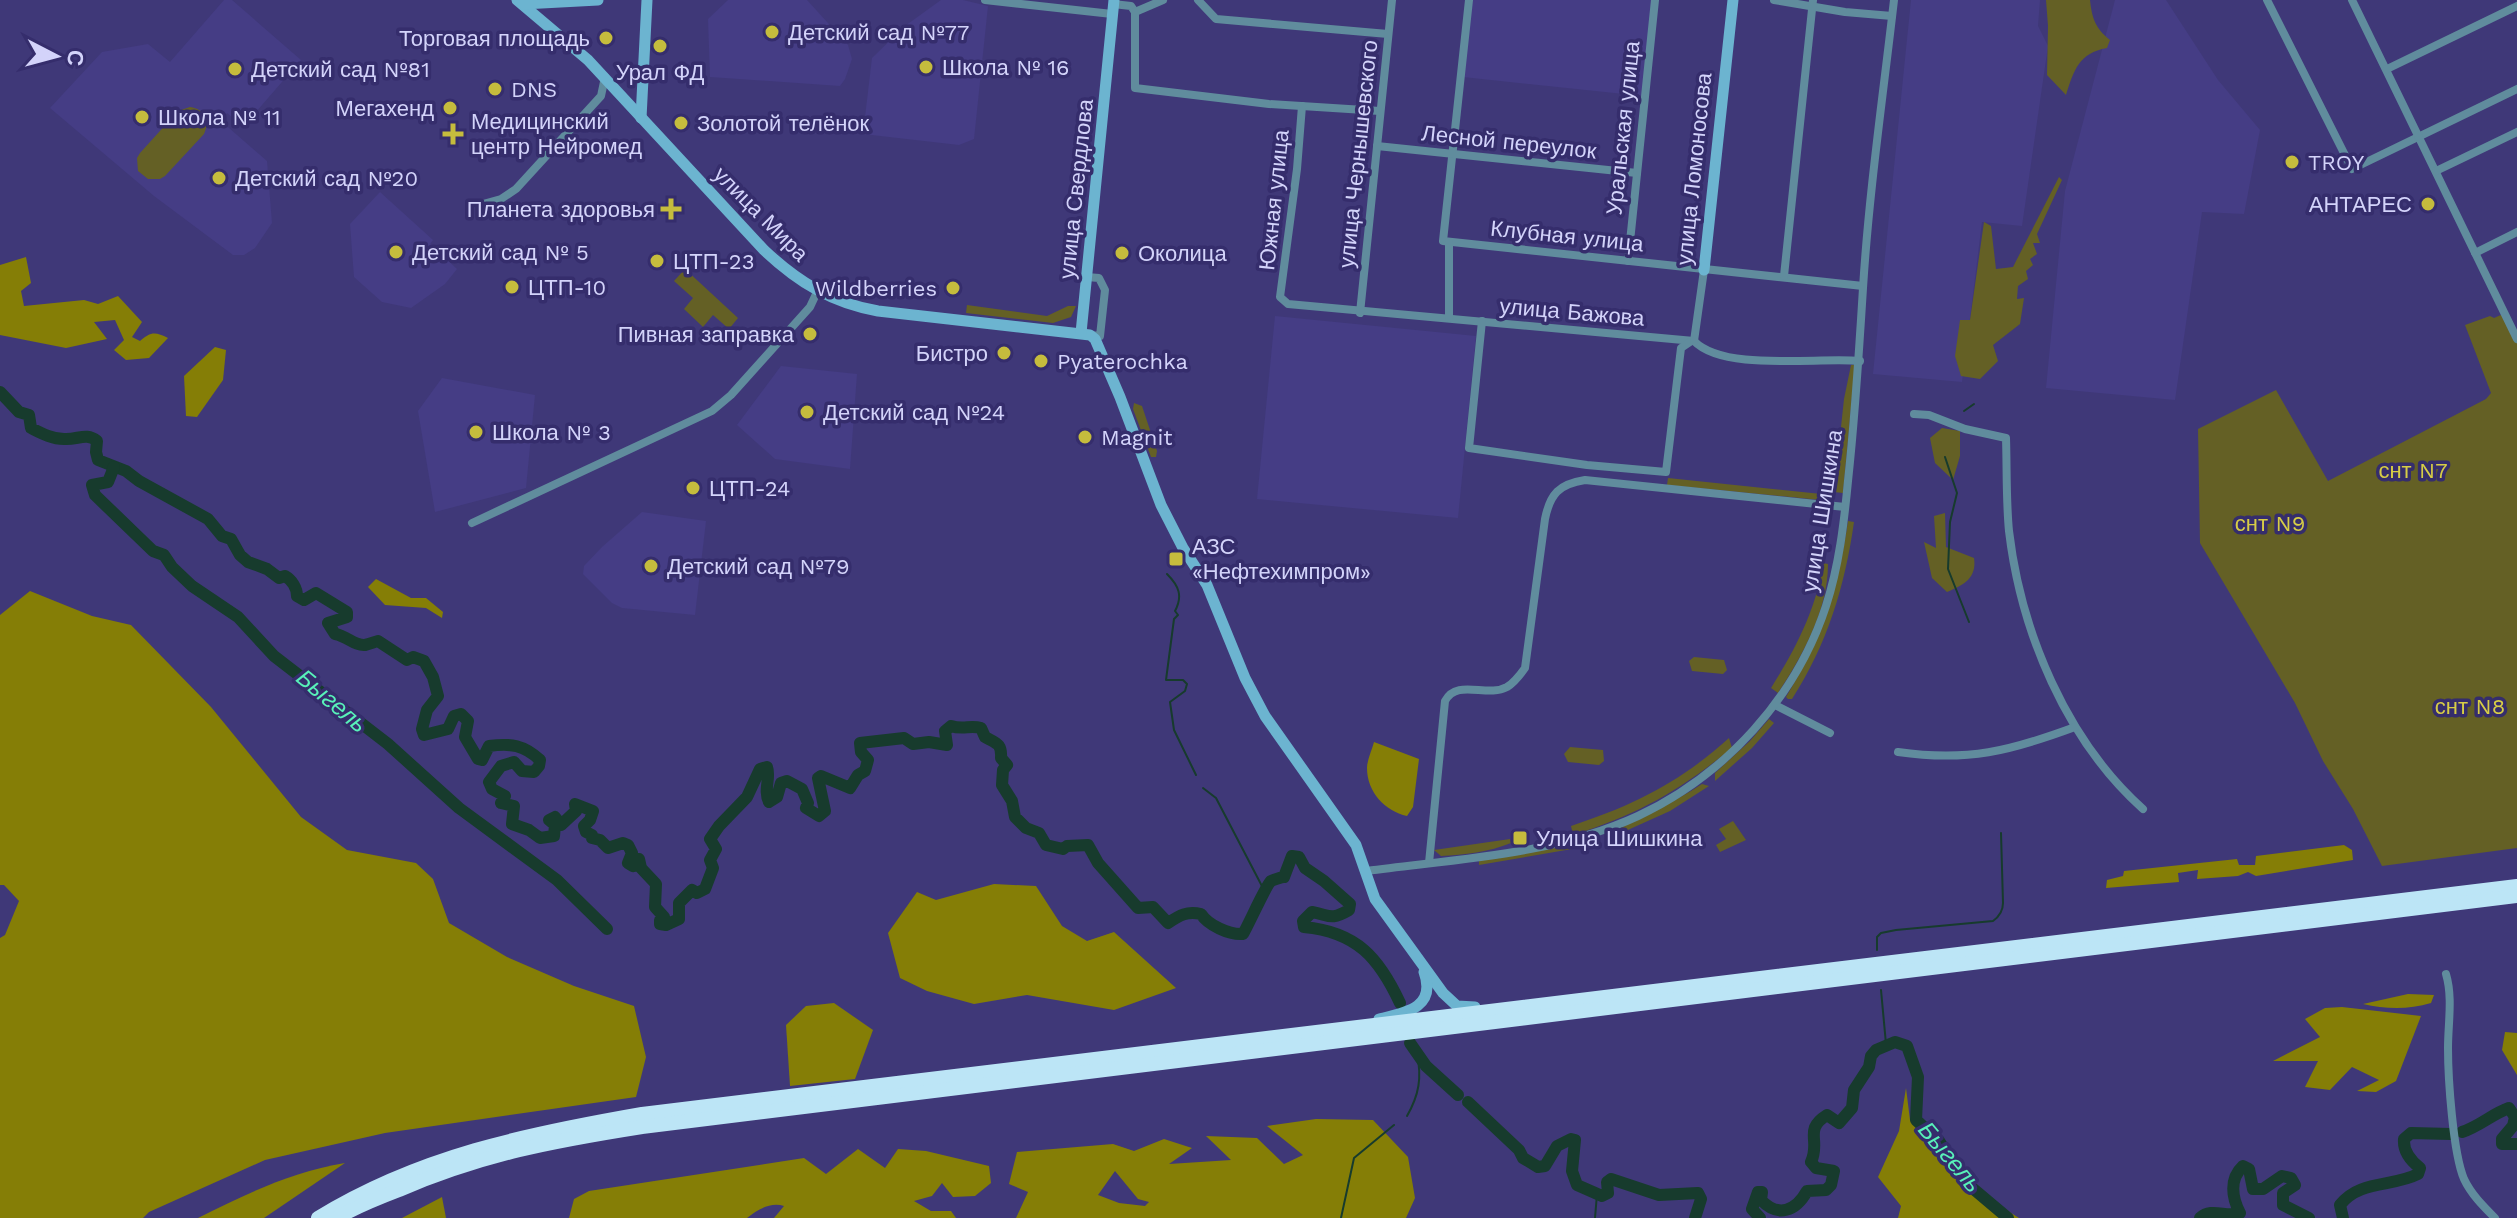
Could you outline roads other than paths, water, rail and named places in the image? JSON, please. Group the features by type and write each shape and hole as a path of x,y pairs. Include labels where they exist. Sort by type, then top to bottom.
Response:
{"highway":[{"path":"318,1218 345,1202 443,1160 540,1132 642,1114 2517,886"},
{"path":"337,1218 445,1170 489,1156 543,1143 642,1127 2517,896"}],"street":[{"path":"520,2 598,0"},
{"path":"641,118 647,0"},
{"path":"985,0 1131,6 1135,12 1160,1"},
{"path":"1198,0 1216,19 1388,34"},
{"name":"улица Чернышевского","path":"1360,313 1392,0"},
{"path":"1449,318 1446,242 1452,153 1469,0"},
{"name":"Уральская улица","path":"1628,261 1655,0"},
{"name":"улица Ломоносова","path":"1482,321 1469,448 1587,465 1666,472 1681,348 1694,341 1733,0"},
{"path":"1774,0 1812,2 1845,12 1892,16"},
{"name":"улица Шишкина","path":"1367,871 1558,843 1599,832 1673,798 1705,776 1775,705 1809,646 1826,606 1837,558 1860,361 1863,286 1894,0"},
{"path":"2267,0 2352,169 2517,89"},
{"path":"2357,1 2517,339"},
{"name":"улица Мира","path":"520,2 605,77 764,250 786,271 817,292 878,311 1090,335"},
{"path":"1784,276 1812,2"},
{"name":"улица Свердлова","path":"1090,335 1087,277 1113,6"},
{"path":"2387,69 2517,6"},
{"name":"Южная улица","path":"1135,12 1135,88 1202,97 1380,111"},
{"path":"483,204 501,199 516,189 601,96 605,77"},
{"path":"601,96 619,94"},
{"name":"Южная улица","path":"1280,297 1302,106"},
{"path":"2436,171 2517,132"},
{"name":"Лесной переулок","path":"1377,146 1637,173"},
{"path":"2475,253 2517,232"},
{"name":"Клубная улица","path":"1446,242 1863,286"},
{"path":"1087,277 1099,278 1105,290 1090,335 1101,349 1161,505 1207,585 1245,678 1265,716 1356,845 1375,899 1443,993 1457,1006 1521,1006"},
{"path":"472,523 712,411 731,395 810,307 817,292"},
{"name":"улица Бажова","path":"1280,297 1288,304 1360,313 1449,318 1694,341 1704,351 1746,359 1860,361"},
{"path":"1914,414 1929,415 1965,429 2006,438 2009,530 2017,578 2031,630 2075,727 2128,796 2143,809"},
{"path":"1429,863 1445,701 1455,689 1492,691 1505,688 1525,668 1545,519 1548,503 1556,490 1567,483 1585,480 1845,507"},
{"path":"1775,705 1830,733"},
{"path":"1898,752 1937,758 1972,755 2028,744 2075,727"},
{"path":"1327,1030 1408,1013 1419,1005 1426,988 1426,978 1419,960"},
{"path":"2446,974 2450,1004 2450,1086 2459,1157 2464,1178 2478,1200 2495,1218"}],"waterway":[{"name":"Быгель","path":"0,392 19,412 29,415 31,428 60,439 93,438 97,441 98,460 126,471 208,519 222,536 231,539 248,562 267,569 279,578 288,578 297,596 304,600 316,593 347,612 347,617 328,623 335,634 361,645 378,641 407,660 413,657 424,661 433,677 438,696 427,710 422,729 424,735 448,729 454,716 461,714 468,721 465,737 478,759 482,760 489,746 497,745 517,746 534,755 540,760 534,772 522,771 514,762 501,766 489,782 492,789 505,796 501,803 514,806 512,824 540,838 554,836 555,825 549,820 555,817 561,825 576,811 575,804 593,811 584,826 586,832 608,848 623,843 628,845 632,853 628,863 633,866 639,859 641,868 656,884 655,907 664,917 660,924 666,925 679,919 679,903 692,890 697,893 705,889 713,868 710,860 716,849 710,839 747,797 760,769 767,767 769,802 777,797 781,783 787,781 802,789 808,803 806,808 819,816 825,811 818,778 821,776 850,788 858,775 865,771 868,760 861,752 860,743 904,738 913,744 929,742 947,745 945,731 951,726 977,727 999,746 1001,758 1007,765 1003,770 1002,785 1012,801 1015,817 1026,828 1039,833 1046,845 1063,849 1088,845 1098,863 1138,908 1153,907 1168,923 1184,914 1196,913 1219,928 1243,934 1271,881 1284,877 1292,856 1299,857 1305,868 1350,904 1349,910 1334,916 1312,912 1303,921 1304,927 1338,935 1364,950 1384,973 1400,1003"},
{"path":"1964,411 1974,404"},
{"path":"1945,457 1957,493 1950,522 1948,569 1969,622"},
{"name":"Быгель","path":"114,467 108,482 92,485 95,495 153,551 164,555 192,586 238,617 274,656 388,744 459,808 557,880 607,929"},
{"path":"1167,574 1177,587 1179,596 1166,680 1183,680 1187,684 1185,691 1170,702 1174,730 1196,775"},
{"path":"1203,788 1216,798 1264,890"},
{"path":"1877,950 1877,937 1881,933 1993,921 1998,917 2003,903 2001,833"},
{"path":"1881,990 1886,1044"},
{"name":"Быгель","path":"1760,1218 1752,1209 1758,1192 1762,1192 1761,1200 1767,1206 1786,1210 1798,1203 1807,1191 1826,1190 1831,1185 1834,1171 1816,1168 1811,1162 1816,1126 1827,1115 1839,1123 1852,1108 1854,1090 1869,1067 1871,1056 1876,1050 1895,1042 1907,1046 1918,1077 1916,1120 1939,1141 1964,1181 2008,1218"},
{"name":"Быгель","path":"1410,1043 1426,1066 1458,1095"},
{"path":"1407,1116 1418,1086 1417,1053"},
{"name":"Быгель","path":"1468,1102 1519,1150 1523,1158 1538,1167 1545,1166 1557,1146 1575,1140 1572,1171 1577,1185 1602,1196 1608,1193 1607,1182 1611,1179 1659,1195 1698,1193 1701,1199 1695,1218"},
{"name":"Быгель","path":"2462,1132 2509,1108 2515,1117 2502,1144 2517,1144"},
{"path":"1341,1218 1354,1158 1394,1125"},
{"name":"Быгель","path":"2343,1218 2340,1205 2357,1191 2418,1174 2420,1168 2408,1155 2404,1143 2411,1133 2451,1134"},
{"name":"Быгель","path":"2200,1218 2209,1213 2240,1213 2233,1189 2243,1166 2249,1169 2253,1189 2263,1189 2282,1176 2291,1178 2295,1185 2283,1193 2283,1205 2309,1218"},
{"path":"1595,1218 1597,1194"}],"place":[{"name":"Детский сад №77","path":"772,32"},
{"name":"Торговая площадь","path":"606,38"},
{"name":"Урал ФД","path":"660,46"},
{"name":"Школа № 16","path":"926,67"},
{"name":"Детский сад №81","path":"235,69"},
{"name":"DNS","path":"495,89"},
{"name":"Мегахенд","path":"450,108"},
{"name":"Школа № 11","path":"142,117"},
{"name":"Золотой телёнок","path":"681,123"},
{"name":"Медицинский центр Нейромед","path":"453,134"},
{"name":"TROY","path":"2292,162"},
{"name":"Детский сад №20","path":"219,178"},
{"name":"АНТАРЕС","path":"2428,204"},
{"name":"Планета здоровья","path":"671,209"},
{"name":"Детский сад № 5","path":"396,252"},
{"name":"Околица","path":"1122,253"},
{"name":"ЦТП-23","path":"657,261"},
{"name":"ЦТП-10","path":"512,287"},
{"name":"Wildberries","path":"953,288"},
{"name":"Пивная заправка","path":"810,334"},
{"name":"Бистро","path":"1004,353"},
{"name":"Pyaterochka","path":"1041,361"},
{"name":"Детский сад №24","path":"807,412"},
{"name":"Школа № 3","path":"476,432"},
{"name":"Magnit","path":"1085,437"},
{"name":"ЦТП-24","path":"693,488"},
{"name":"АЗС «Нефтехимпром»","path":"1176,559"},
{"name":"Детский сад №79","path":"651,566"},
{"name":"Улица Шишкина","path":"1520,838"}],"park label":[{"name":"снт N7","path":"2413,470"},
{"name":"снт N9","path":"2270,523"},
{"name":"снт N8","path":"2470,706"}]}
